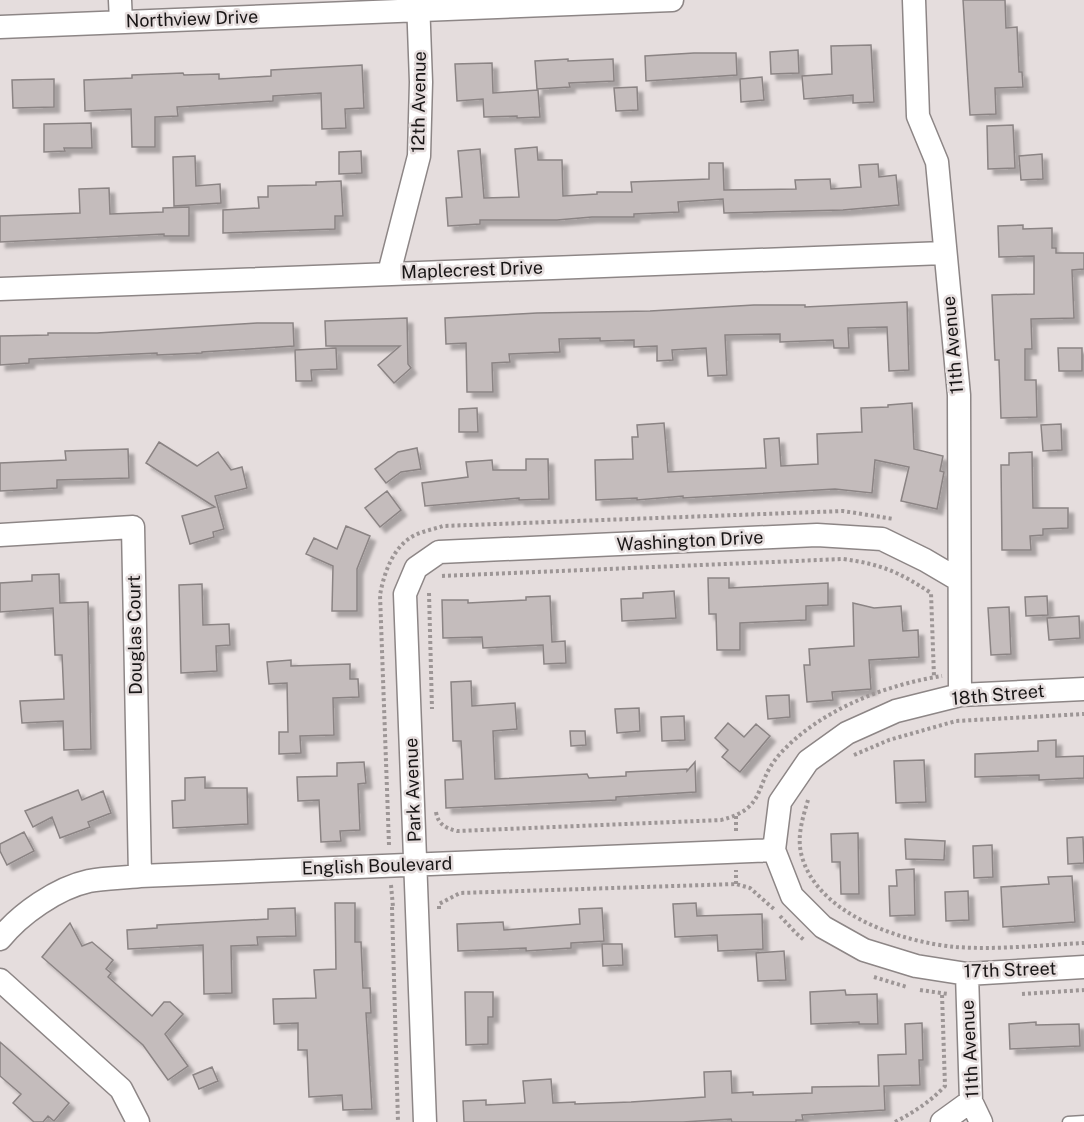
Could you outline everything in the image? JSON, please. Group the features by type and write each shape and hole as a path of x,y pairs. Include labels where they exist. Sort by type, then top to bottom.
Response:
{"street":[{"name":"Northview Drive","path":"0,27 121,11 672,0"},
{"name":"11th Avenue","path":"914,0 918,116 937,162 959,395 960,695"},
{"name":"12th Avenue","path":"389,273 419,156 421,82 419,5"},
{"name":"Maplecrest Drive","path":"0,289 944,253"},
{"name":"Douglas Court","path":"0,535 133,527 140,876"},
{"name":"Washington Drive","path":"416,568 439,552 817,535 882,540 925,560 959,580"},
{"name":"Park Avenue","path":"416,568 405,594 424,1122"},
{"name":"18th Street","path":"774,850 780,802 808,760 847,734 896,711 960,695 1084,689"},
{"name":"English Boulevard","path":"0,939 10,926 46,898 87,882 140,876 774,850"},
{"name":"17th Street","path":"774,850 792,896 823,927 864,950 916,966 967,974 1084,967"},
{"name":"11th Avenue","path":"967,974 971,1101 981,1122"},
{"path":"0,980 121,1089 138,1122"},
{"path":"942,1122 971,1101"}],"lane":[{"path":"1068,1122 1084,1121"}],"path":[{"path":"390,852 380,595 384,576 395,553 413,536 442,526 807,512 843,511 894,519"},
{"path":"436,580 441,576 820,560 870,563 893,570 931,593 934,677"},
{"path":"430,590 432,716"},
{"path":"436,811 437,820 446,828 457,831 721,820 736,816 745,812 754,802 777,757 798,737 862,699 893,688 946,675"},
{"path":"847,761 854,755 889,740 956,722 1084,714"},
{"path":"813,792 807,800 799,832 801,853 811,879 828,898 862,921 908,938 954,947 994,948 1084,943"},
{"path":"736,816 736,838"},
{"path":"390,880 393,907 398,1122"},
{"path":"440,916 439,904 460,893 736,884 750,888 764,898 795,933 811,944"},
{"path":"393,907 403,906"},
{"path":"872,976 893,984 942,994 945,1086 934,1098 915,1112 895,1122"}],"building":[{"path":"963,0 1005,0 1006,28 1017,27 1019,72 1022,72 1023,87 995,88 996,114 970,115"},
{"path":"871,45 874,102 853,103 853,95 804,99 802,76 832,74 831,46"},
{"path":"798,50 799,73 771,74 770,52"},
{"path":"736,53 737,75 646,81 645,56"},
{"path":"568,59 568,61 613,59 614,81 569,83 570,87 537,89 535,61"},
{"path":"492,63 493,93 538,90 540,117 484,117 483,99 457,101 455,64"},
{"path":"362,65 364,108 345,109 346,128 322,129 321,93 273,96 273,101 177,107 178,116 155,117 155,147 132,147 131,109 85,111 84,80 183,73 184,75 219,74 219,79 271,76 271,70"},
{"path":"762,77 764,100 741,102 740,79"},
{"path":"54,79 54,107 13,108 12,80"},
{"path":"637,87 638,110 616,111 614,88"},
{"path":"91,123 92,148 64,148 65,151 44,152 44,124"},
{"path":"1013,125 1015,168 988,169 987,126"},
{"path":"537,147 538,160 562,160 563,196 597,194 597,192 632,192 631,182 709,179 709,163 723,163 724,190 796,189 795,180 830,179 831,189 861,187 859,165 878,164 879,177 896,175 899,205 843,210 724,213 723,199 678,202 679,212 634,214 634,217 480,220 480,224 448,226 446,198 462,197 458,151 480,149 484,198 519,197 515,149"},
{"path":"361,151 362,173 339,174 339,152"},
{"path":"1042,154 1043,179 1021,180 1019,156"},
{"path":"195,156 196,186 220,184 221,203 174,206 173,157"},
{"path":"341,181 343,216 335,216 335,229 223,233 223,210 259,208 258,197 268,197 268,186 316,185 316,182"},
{"path":"109,188 110,214 163,212 163,208 189,207 189,236 164,236 164,234 0,242 0,216 80,213 79,189"},
{"path":"1023,225 1023,229 1052,228 1052,248 1056,248 1056,253 1084,253 1084,269 1072,270 1074,318 1031,319 1032,349 1025,349 1025,380 1036,380 1037,417 1001,418 999,360 995,360 992,295 1034,294 1034,256 999,257 998,226"},
{"path":"907,302 909,370 889,371 887,327 848,328 849,348 834,348 833,340 780,342 780,334 725,335 727,375 708,376 706,348 672,350 673,360 657,361 657,346 634,347 634,340 559,339 560,352 509,354 510,362 492,363 493,392 467,392 466,343 446,344 445,318 754,305 805,305 805,307"},
{"path":"407,318 408,364 411,368 394,383 378,365 400,346 326,346 325,321"},
{"path":"257,323 293,323 294,346 202,353 29,359 29,363 0,365 0,336 97,333"},
{"path":"336,348 337,369 311,370 312,381 296,381 295,350"},
{"path":"1058,348 1082,348 1082,371 1059,371"},
{"path":"912,403 914,449 943,456 940,471 944,472 937,509 901,501 909,467 875,460 872,493 835,489 683,498 683,496 637,500 637,498 596,500 595,460 633,459 632,437 638,437 637,425 664,423 668,472 766,468 764,439 779,438 781,466 818,464 817,434 862,432 861,408"},
{"path":"477,408 478,432 459,432 459,409"},
{"path":"1061,424 1062,450 1043,451 1041,425"},
{"path":"159,442 197,466 218,452 231,470 242,467 247,488 215,496 224,529 213,532 214,537 190,544 182,516 215,507 146,463"},
{"path":"417,448 421,469 401,472 386,483 375,469 398,452"},
{"path":"128,449 129,478 57,480 57,488 0,491 0,463 66,460 65,451"},
{"path":"1032,452 1033,508 1068,508 1068,528 1043,529 1043,535 1030,536 1031,550 1002,550 1001,465 1009,465 1009,453"},
{"path":"526,459 548,459 549,499 519,500 519,498 425,506 422,483 468,477 466,462 492,460 493,470 526,470"},
{"path":"387,491 401,510 380,527 365,508"},
{"path":"346,526 370,536 357,569 357,611 332,611 333,566 306,554 314,538 337,549"},
{"path":"59,574 60,603 88,602 91,749 64,750 63,721 22,723 20,701 64,699 62,655 55,655 53,608 0,612 0,583 32,581 32,575"},
{"path":"708,578 729,578 729,588 828,583 828,605 806,606 806,620 740,623 740,650 717,650 716,614 709,614"},
{"path":"202,584 203,625 229,624 230,645 216,646 217,671 181,673 179,585"},
{"path":"674,591 676,618 622,621 621,599 643,598 643,593"},
{"path":"550,596 552,642 565,641 566,663 544,664 543,645 483,648 482,637 443,638 442,600 468,600 468,603 526,600 526,597"},
{"path":"1047,596 1048,615 1026,616 1025,597"},
{"path":"853,603 874,608 901,606 903,631 918,630 919,657 869,660 871,689 832,692 833,700 807,702 804,665 810,665 809,649 854,646"},
{"path":"1009,607 1011,654 991,655 988,608"},
{"path":"1079,616 1080,638 1049,640 1047,618"},
{"path":"291,660 291,666 350,664 350,679 358,679 359,697 333,698 334,735 300,736 301,753 279,754 279,732 288,732 287,683 269,684 267,662"},
{"path":"471,681 472,706 515,703 517,729 493,731 495,779 587,774 589,778 626,776 626,772 687,769 687,771 695,762 696,792 616,797 616,800 446,808 445,780 463,779 461,741 453,741 451,682"},
{"path":"789,695 790,717 768,719 766,696"},
{"path":"639,708 640,731 617,733 615,709"},
{"path":"684,716 685,740 662,741 661,717"},
{"path":"728,723 744,737 756,724 770,736 740,772 722,757 728,750 715,738"},
{"path":"570,731 585,731 586,745 571,746"},
{"path":"1056,740 1056,757 1084,756 1084,778 1039,780 1039,775 975,777 975,754 1038,751 1038,741"},
{"path":"924,760 926,802 896,803 894,761"},
{"path":"364,762 366,783 358,784 360,830 340,831 341,841 321,842 319,800 298,801 297,777 337,776 337,763"},
{"path":"205,777 205,788 247,788 248,824 173,828 172,801 185,800 185,778"},
{"path":"78,790 82,800 103,791 111,813 88,822 90,827 60,838 52,817 33,827 25,811"},
{"path":"24,832 34,851 7,865 0,851 0,844"},
{"path":"858,833 859,894 841,894 840,862 832,862 831,834"},
{"path":"1083,837 1084,863 1068,864 1067,838"},
{"path":"905,839 945,841 944,860 906,859"},
{"path":"992,845 993,877 974,878 973,846"},
{"path":"914,869 915,915 890,916 889,886 897,886 896,870"},
{"path":"1072,876 1075,922 1003,927 1001,887 1049,884 1048,877"},
{"path":"968,891 969,920 946,921 945,892"},
{"path":"335,903 355,903 355,942 361,942 363,988 370,988 371,1013 366,1013 372,1109 343,1110 342,1095 309,1097 307,1050 298,1050 298,1023 274,1024 273,999 316,998 314,970 336,969"},
{"path":"696,903 697,916 762,914 763,949 718,951 717,935 675,937 673,904"},
{"path":"295,908 296,936 257,937 258,945 231,946 232,993 204,994 203,945 128,949 127,930 157,928 157,925 268,919 268,909"},
{"path":"602,908 604,941 571,943 571,948 526,951 526,948 458,951 457,924 503,922 504,930 580,924 579,909"},
{"path":"70,923 82,946 92,942 113,960 106,969 111,973 108,977 152,1016 164,1002 170,1002 183,1014 165,1034 188,1066 168,1080 143,1045 42,957"},
{"path":"602,944 622,944 623,965 603,966"},
{"path":"784,951 786,980 758,981 756,953"},
{"path":"845,990 846,995 877,994 878,1024 859,1024 859,1022 811,1024 810,992"},
{"path":"465,992 493,992 493,1017 488,1017 488,1044 466,1045"},
{"path":"1036,1022 1036,1025 1079,1024 1080,1046 1010,1049 1009,1024"},
{"path":"922,1023 923,1060 919,1060 920,1085 884,1086 885,1110 802,1115 803,1120 796,1120 796,1122 732,1122 731,1119 683,1122 464,1122 463,1101 486,1100 486,1105 525,1103 523,1081 551,1079 553,1103 575,1102 575,1104 705,1097 704,1072 731,1071 732,1093 753,1092 753,1095 812,1093 812,1087 879,1086 878,1055 906,1054 905,1024"},
{"path":"0,1042 69,1103 54,1121 48,1116 43,1122 34,1122 13,1103 21,1094 0,1076"},
{"path":"212,1067 218,1081 199,1089 193,1075"}]}
